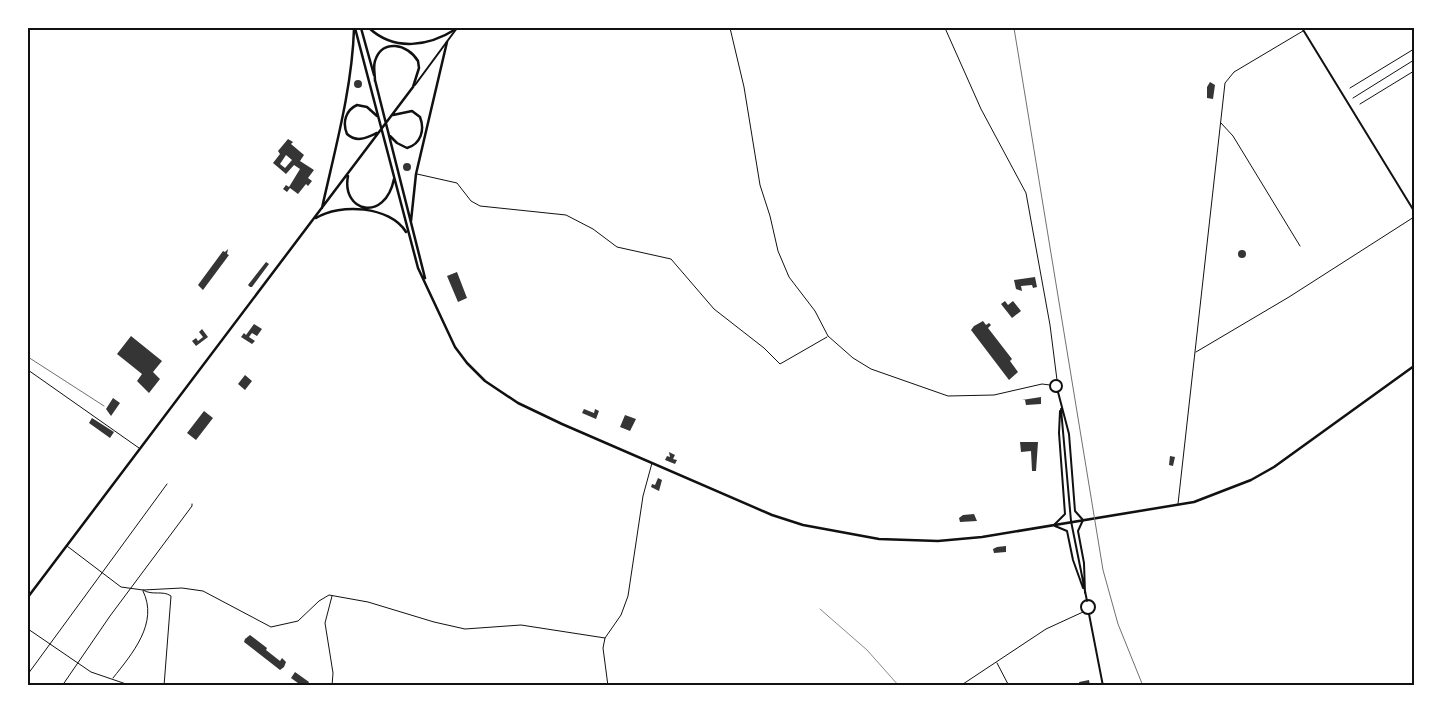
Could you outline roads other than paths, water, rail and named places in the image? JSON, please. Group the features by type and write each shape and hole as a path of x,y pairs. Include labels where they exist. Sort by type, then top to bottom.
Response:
{"highway":[{"path":"355,28 418,268 455,347 471,368 485,381 518,403 772,515 803,525 879,539 958,540 1178,505 1208,498 1259,476 1302,449 1414,366"},
{"path":"322,209 333,166 351,70 355,28"},
{"path":"361,28 426,282"},
{"path":"369,28 384,37 418,44 431,42 457,28"},
{"path":"411,226 416,174 447,42"},
{"path":"28,597 413,87 419,68 418,61 409,50 399,45 385,48 377,56 374,66 375,81"},
{"path":"378,116 368,107 357,105 346,115 345,126 347,134 358,140 378,132"},
{"path":"389,134 397,143 407,148 418,141 422,130 420,117 412,111 391,116"},
{"path":"348,173 346,186 350,197 358,204 369,207 378,206 388,198 394,178"},
{"path":"313,220 334,210 354,209 397,220 409,235"}],"street":[{"path":"413,87 457,28"},
{"path":"730,28 744,87 760,185 778,251 789,277 815,311 828,336 853,358 871,370 948,396 988,396 1042,384 1050,385 1057,380"},
{"path":"945,28 975,97 1026,193 1053,342 1057,380 1062,386 1058,392 1069,434 1075,511 1083,520 1078,531 1084,563 1085,593"},
{"path":"1178,505 1224,86 1228,76 1302,29 1414,212"},
{"path":"1350,88 1414,49"},
{"path":"1353,98 1414,60"},
{"path":"1360,104 1414,71"},
{"path":"1221,122 1233,136 1300,246"},
{"path":"416,174 457,183 471,201 480,206 566,214 593,229 617,247 671,259 714,310 764,348 780,364 828,336"},
{"path":"1195,353 1282,302 1414,217"},
{"path":"28,370 139,448"},
{"path":"1050,385 1051,390 1058,392"},
{"path":"1061,404 1059,432 1065,514 1054,525 1067,531 1073,560 1085,593"},
{"path":"1061,404 1071,521 1087,601"},
{"path":"608,686 603,648 605,638 621,615 628,596 643,496 652,463"},
{"path":"28,674 48,643 167,484"},
{"path":"62,686 192,505"},
{"path":"66,546 116,584 130,589 182,588 203,591 260,623 274,627 298,621 319,600 332,596 368,602 434,622 465,629 521,625 605,638"},
{"path":"112,679 144,634 147,609 143,590"},
{"path":"143,590 148,593 165,593 171,596 164,686"},
{"path":"332,596 325,623 334,673 332,686"},
{"path":"1084,612 1082,605 1087,601"},
{"path":"1087,601 1091,601 1095,606 1094,611 1089,614"},
{"path":"960,686 1046,629 1084,612 1089,614"},
{"path":"1089,614 1103,686"},
{"path":"28,629 91,672 132,686"},
{"path":"997,662 1009,686"}],"railway":[{"path":"1014,28 1103,570 1118,624 1143,686"},
{"path":"28,357 104,406"}]}
